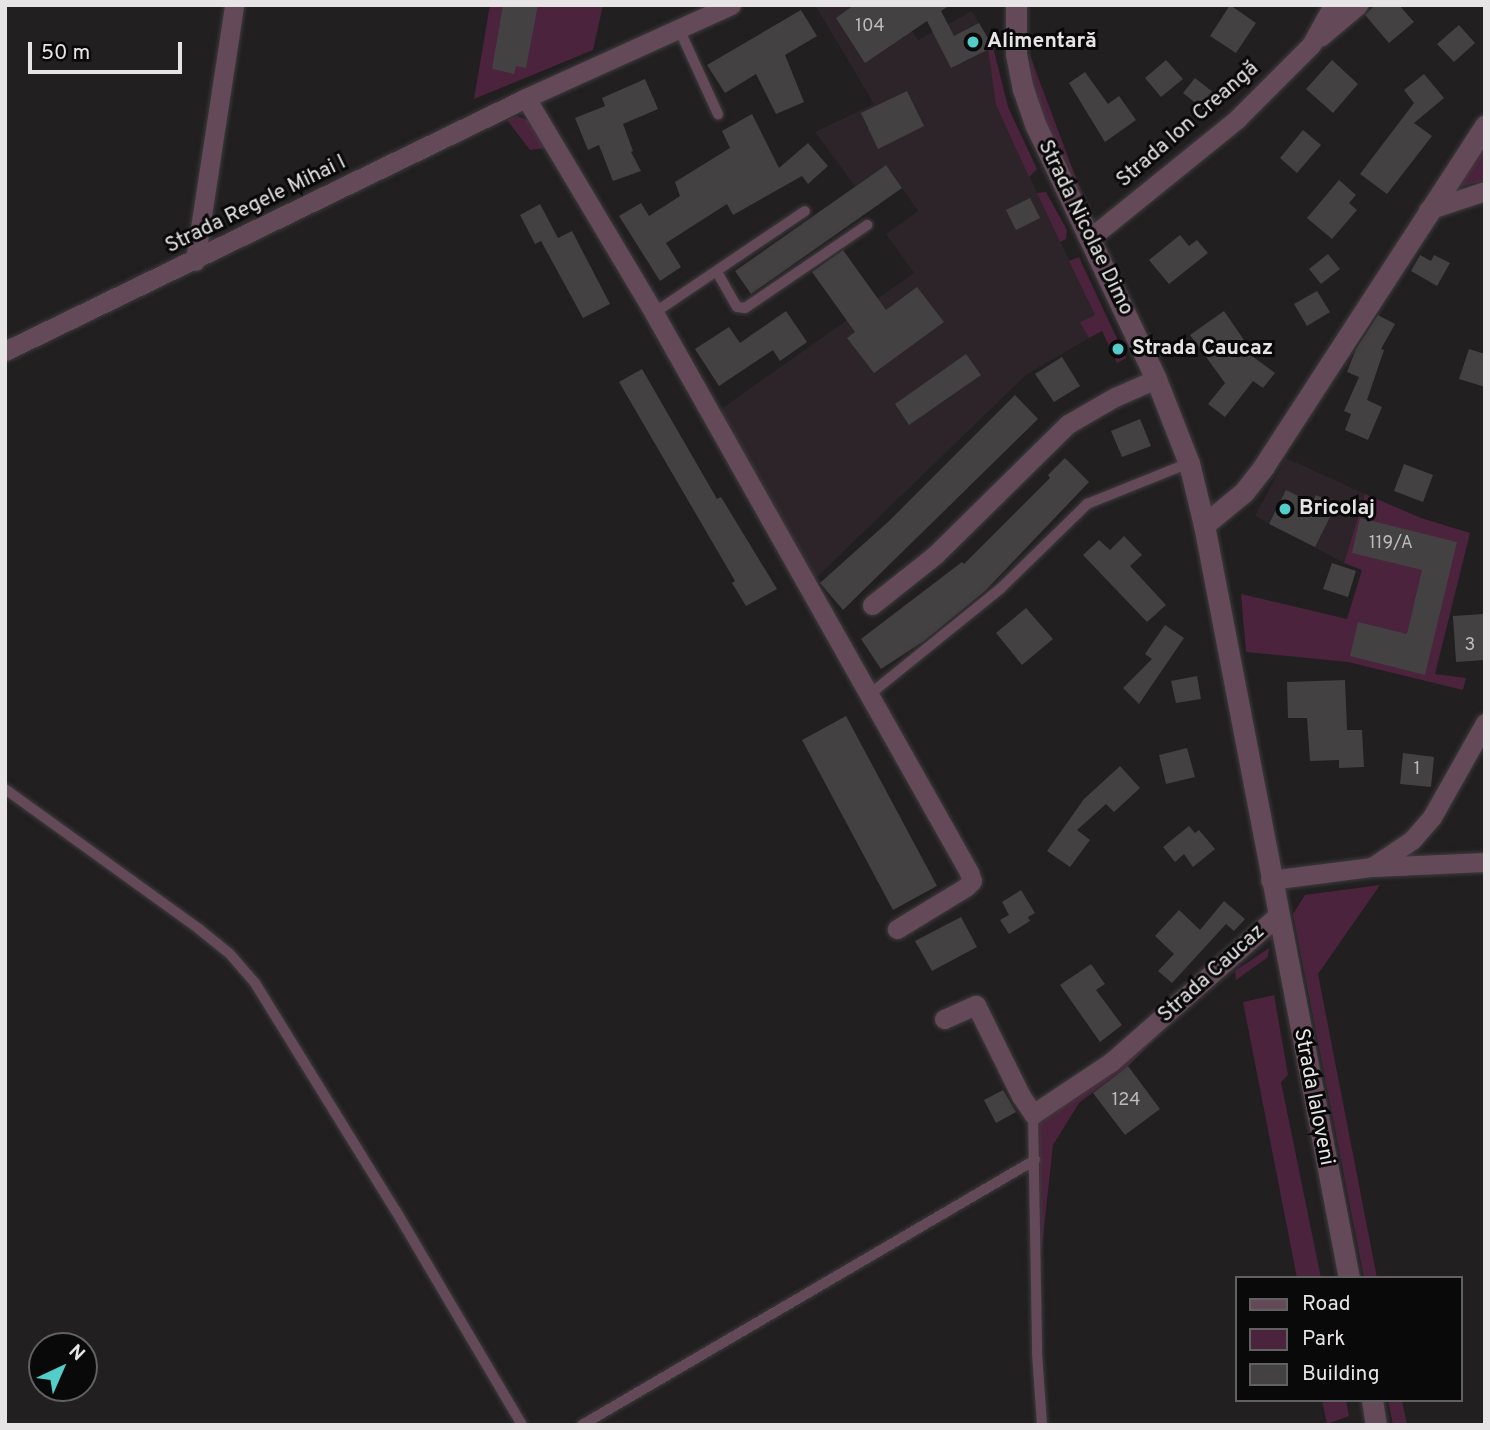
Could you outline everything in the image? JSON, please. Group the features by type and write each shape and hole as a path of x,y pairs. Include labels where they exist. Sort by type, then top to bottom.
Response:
{"street":[{"path":"195,261 234,5"},
{"path":"731,5 526,98 654,313 972,881 897,929"},
{"name":"Strada Nicolae Dimo","path":"1016,5 1016,54 1023,89 1035,124 1156,379 1188,463 1204,525"},
{"name":"Strada Ion Creangă","path":"1089,239 1237,119 1311,45 1333,5"},
{"path":"1311,45 1358,5"},
{"name":"Strada Regele Mihai I","path":"5,351 526,98"},
{"path":"1204,525 1244,492 1264,466 1485,126"},
{"path":"1428,210 1485,191"},
{"path":"872,605 935,555 1068,424 1115,397 1156,379"},
{"name":"Strada Caucaz","path":"1033,1114 1111,1062 1277,916 1204,525"},
{"path":"1371,867 1412,840 1432,817 1485,723"},
{"path":"1270,880 1371,867 1485,862"},
{"name":"Strada Ialoveni","path":"1277,916 1349,1276"},
{"path":"944,1019 976,1005 1021,1096 1033,1114"},
{"path":"1372,1402 1376,1425"}],"lane":[{"path":"679,29 718,114"},
{"path":"654,313 805,211"},
{"path":"717,272 737,307 745,308 867,225"},
{"path":"870,695 1000,589 1087,504 1188,463"},
{"path":"5,789 199,929 229,953 255,983 396,1211 522,1425"},
{"path":"1033,1114 1037,1353 1042,1425"},
{"path":"582,1425 1035,1160"}],"shaded area":[{"path":"815,5 894,5 918,40 972,11 993,47 996,105 1095,315 1081,322 1089,338 1026,375 815,579 721,409 914,273 886,234 918,211 886,165 855,186 815,132 874,104"},
{"path":"1286,458 1365,494 1344,563 1255,516"}],"green space":[{"path":"490,5 603,5 593,50 474,99"},
{"path":"993,47 1008,107 1037,169 1029,177 996,105 988,49"},
{"path":"1029,53 1088,210 1048,128 1033,87"},
{"path":"517,116 530,121 546,148 530,150 507,120"},
{"path":"1485,142 1485,181 1453,188"},
{"path":"1046,192 1067,230 1066,239 1060,242 1037,193"},
{"path":"1079,257 1126,358 1117,363 1102,331 1089,338 1080,322 1095,315 1069,261"},
{"path":"1365,494 1421,518 1470,533 1435,674 1466,678 1463,690 1348,662 1246,652 1241,594 1347,619 1362,570 1344,563"},
{"path":"1380,885 1318,974 1377,1276 1364,1276 1293,914 1305,895"},
{"path":"1269,948 1268,957 1236,980 1235,971"},
{"path":"1274,995 1288,1075 1281,1082 1321,1276 1297,1276 1243,1002"},
{"path":"1162,1032 1128,1066 1079,1103 1053,1145 1041,1256 1039,1121"},
{"path":"1322,1402 1346,1402 1349,1416 1327,1424"},
{"path":"1388,1402 1402,1402 1407,1425 1393,1425"}],"building":[{"path":"503,5 538,5 526,68 516,66 514,74 492,69"},
{"path":"854,5 950,5 941,11 954,36 979,23 993,47 951,68 927,21 865,63 836,18"},
{"path":"1230,5 1256,23 1236,53 1210,36"},
{"path":"1375,5 1399,5 1414,22 1389,43 1365,15"},
{"path":"801,10 817,36 785,55 804,102 776,114 756,74 725,93 707,65"},
{"path":"1459,25 1475,43 1454,62 1437,44"},
{"path":"1166,60 1183,79 1161,97 1145,78"},
{"path":"1332,60 1358,84 1333,113 1306,89"},
{"path":"1085,72 1108,104 1119,96 1136,120 1105,142 1069,83"},
{"path":"1424,74 1444,98 1414,123 1432,136 1387,194 1360,174 1414,103 1404,90"},
{"path":"1195,78 1219,97 1207,112 1183,93"},
{"path":"645,79 658,109 623,124 633,151 631,152 641,171 613,181 599,145 588,150 575,118 605,106 602,98"},
{"path":"907,91 924,126 878,149 861,113"},
{"path":"752,114 779,168 808,143 828,166 808,184 802,176 733,215 727,204 666,243 681,267 660,281 619,216 641,203 649,216 680,196 675,182 730,148 722,131"},
{"path":"1303,130 1321,145 1297,173 1280,158"},
{"path":"886,165 902,188 751,294 735,271"},
{"path":"1339,180 1356,195 1349,203 1357,210 1332,239 1307,218"},
{"path":"1030,198 1040,218 1016,230 1006,210"},
{"path":"540,204 558,238 572,231 610,304 583,318 541,241 535,244 520,215"},
{"path":"1180,235 1189,246 1197,240 1208,253 1169,284 1149,260"},
{"path":"843,250 886,310 917,287 944,322 874,373 847,338 855,332 812,272"},
{"path":"1328,254 1340,269 1321,284 1309,269"},
{"path":"1420,255 1431,261 1434,255 1450,263 1437,286 1411,271"},
{"path":"1317,291 1330,312 1307,326 1294,304"},
{"path":"786,311 807,342 780,361 773,350 719,386 695,349 729,327 740,343"},
{"path":"1224,311 1244,340 1237,345 1275,373 1263,388 1253,381 1225,417 1208,404 1225,383 1190,335"},
{"path":"1378,315 1395,324 1381,349 1384,350 1367,400 1382,407 1368,440 1345,430 1351,414 1344,411 1359,377 1347,372 1356,349"},
{"path":"1469,349 1485,354 1485,387 1459,379"},
{"path":"966,354 981,375 909,425 895,404"},
{"path":"1062,357 1080,386 1054,402 1035,374"},
{"path":"642,369 717,499 721,497 777,589 746,606 732,583 735,581 619,382"},
{"path":"1015,395 1038,419 843,610 820,583 888,522"},
{"path":"1140,419 1151,446 1122,457 1111,431"},
{"path":"1065,458 1089,482 985,591 924,641 881,669 861,639 962,562 964,564 1050,478 1048,475"},
{"path":"1404,464 1433,475 1423,502 1394,491"},
{"path":"1286,490 1312,503 1316,495 1336,505 1315,547 1269,524"},
{"path":"1360,518 1457,542 1425,675 1350,656 1358,622 1407,634 1422,570 1352,553"},
{"path":"1124,536 1142,555 1130,566 1166,605 1147,622 1083,555 1099,540 1110,550"},
{"path":"1332,563 1356,571 1348,597 1323,589"},
{"path":"1026,608 1053,639 1022,665 996,633"},
{"path":"1483,614 1485,660 1456,662 1453,616"},
{"path":"1165,625 1184,638 1139,704 1123,688 1152,659 1145,654"},
{"path":"1197,676 1201,699 1176,703 1171,681"},
{"path":"1345,680 1347,730 1362,730 1364,767 1339,768 1339,760 1310,761 1307,718 1288,718 1287,682"},
{"path":"846,716 937,886 893,910 802,740"},
{"path":"1187,748 1195,777 1166,784 1159,755"},
{"path":"1403,753 1434,757 1431,787 1400,784"},
{"path":"1120,766 1140,788 1114,812 1106,804 1077,830 1090,840 1070,867 1047,851 1084,799"},
{"path":"1189,826 1195,833 1199,830 1215,849 1193,867 1184,854 1175,862 1163,847"},
{"path":"1021,890 1035,913 1028,917 1030,921 1009,934 1000,920 1009,915 1002,902"},
{"path":"1224,901 1245,919 1234,931 1226,924 1172,983 1158,971 1174,954 1155,936 1179,910 1200,930"},
{"path":"961,917 977,947 932,971 915,941"},
{"path":"1091,964 1105,984 1096,990 1122,1025 1100,1042 1060,985"},
{"path":"1128,1066 1160,1109 1125,1135 1093,1093"},
{"path":"1003,1090 1016,1112 996,1123 984,1100"}],"place":[{"name":"Alimentară","path":"973,42"},
{"name":"Strada Caucaz","path":"1118,349"},
{"name":"Bricolaj","path":"1285,509"}]}
